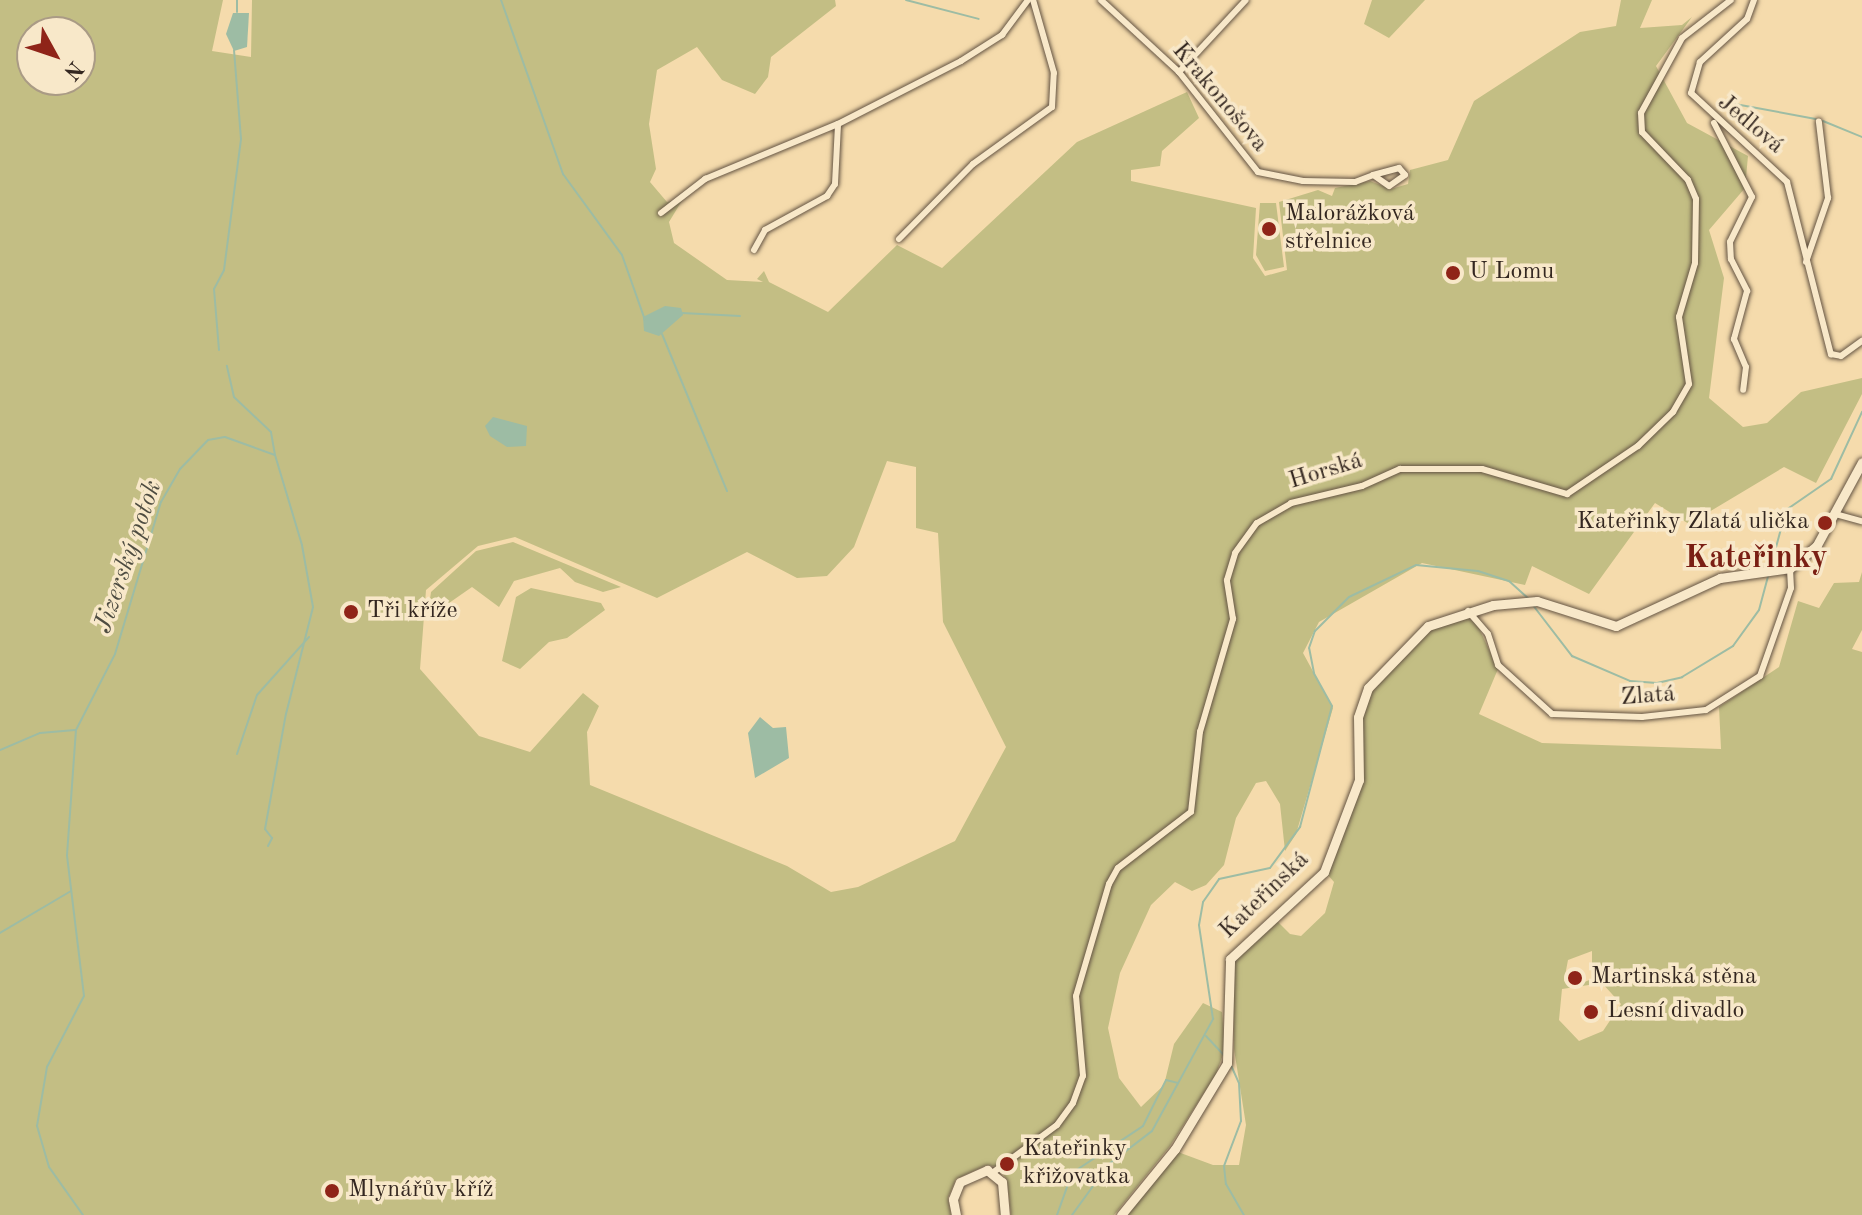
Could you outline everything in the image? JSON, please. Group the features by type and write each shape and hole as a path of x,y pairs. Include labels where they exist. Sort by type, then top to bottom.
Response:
{"street":[{"path":"661,213 705,179 838,124 990,44 1030,0 1054,73 1052,107 973,164 899,239"},
{"name":"Krakonošova","path":"1101,0 1116,9 1179,72 1258,172 1303,181 1355,182 1373,175 1399,168 1405,175 1389,186 1373,175"},
{"path":"1116,9 1120,0"},
{"path":"1179,72 1246,0"},
{"name":"Horská","path":"956,1215 953,1199 960,1182 975,1171 995,1171 1057,1125 1073,1103 1083,1076 1076,996 1109,884 1118,868 1191,812 1200,732 1233,619 1227,580 1235,553 1257,523 1291,503 1362,486 1400,469 1482,469 1567,494 1638,446 1673,412 1689,384 1679,317 1695,263 1696,199 1688,180 1642,132 1641,113 1682,38 1731,0"},
{"name":"Jedlová","path":"1754,0 1747,19 1715,44 1694,76 1691,93 1710,116 1787,182 1831,354 1841,356 1862,341"},
{"path":"1710,116 1752,197 1730,242 1731,259 1747,291 1734,339 1746,367 1743,390"},
{"path":"1806,262 1828,198 1819,122"},
{"path":"754,250 765,230 827,196 835,184 838,124"},
{"path":"1790,568 1805,560 1835,514 1862,462"},
{"path":"1835,514 1862,521"},
{"name":"Kateřinská","path":"1121,1215 1175,1149 1227,1063 1230,959 1324,872 1359,780 1358,717 1368,688 1428,626 1468,611 1537,601 1616,626 1720,578 1790,568"},
{"name":"Zlatá","path":"1468,611 1488,634 1498,665 1552,714 1642,717 1706,710 1760,676 1791,588 1790,568"},
{"path":"995,1171 1005,1215"}],"shaded area":[{"path":"0,0 223,0 212,51 251,57 252,0 835,0 836,6 771,57 768,77 755,94 722,80 697,47 657,70 649,124 656,169 650,182 667,202 683,199 669,222 674,243 727,280 763,282 757,279 764,271 769,282 828,312 897,245 942,268 1077,142 1187,92 1199,118 1162,151 1160,166 1131,170 1131,181 1256,208 1253,258 1265,276 1287,270 1279,202 1318,190 1332,196 1335,188 1370,181 1391,189 1408,184 1410,170 1448,160 1474,101 1580,32 1616,26 1621,0 1652,0 1640,28 1682,25 1692,17 1656,66 1687,123 1748,156 1745,188 1709,230 1724,278 1709,398 1743,427 1767,423 1801,392 1862,378 1862,394 1816,483 1784,467 1689,524 1655,503 1589,594 1532,566 1525,585 1422,563 1319,622 1303,653 1333,708 1296,834 1285,851 1280,804 1266,781 1256,783 1236,818 1224,865 1206,885 1192,891 1175,882 1151,905 1120,973 1108,1028 1119,1078 1141,1107 1164,1085 1174,1044 1203,1003 1222,1012 1225,1049 1216,1074 1170,1146 1114,1215 1011,1215 1007,1180 998,1167 987,1165 956,1179 948,1198 951,1215 0,1215","holes":["887,461 916,467 916,528 938,533 943,622 1006,747 955,841 858,887 831,892 787,866 590,785 587,732 599,706 583,693 530,752 479,736 420,669 426,590 478,546 515,537 657,598 747,552 797,578 827,576 854,547"]},
{"path":"1372,0 1425,0 1389,38 1364,24"},
{"path":"233,13 249,13 247,47 234,51 226,34"},
{"name":"Malorážková střelnice","path":"1260,203 1276,203 1284,267 1265,271 1256,255"},
{"path":"665,306 681,308 683,315 659,336 644,331 643,317"},
{"path":"493,417 527,426 526,446 507,447 490,436 485,426"},
{"path":"513,542 621,587 603,592 575,582 560,568 514,581 499,607 472,587 439,610 429,606 431,592 476,551"},
{"path":"1862,572 1862,630 1852,649 1862,652 1862,1215 1126,1215 1178,1152 1213,1165 1239,1165 1246,1125 1234,1049 1233,961 1274,918 1290,934 1301,936 1325,913 1334,882 1327,874 1363,781 1362,717 1371,690 1431,629 1463,615 1477,624 1498,669 1479,714 1542,743 1721,749 1719,707 1779,667 1798,601 1819,608 1834,583 1859,582","holes":["1592,951 1592,979 1574,986 1564,981 1568,960","1602,983 1621,1004 1603,1031 1579,1041 1559,1020 1562,989"]},
{"path":"531,588 601,603 605,610 567,638 549,642 520,669 502,661 516,597"},
{"path":"760,717 773,728 786,727 789,758 755,778 748,733"}],"waterway":[{"name":"Jizerský potok","path":"237,0 237,12"},
{"path":"501,0 563,174 622,255 645,320"},
{"path":"906,0 979,19"},
{"name":"Jizerský potok","path":"219,350 214,289 224,270 241,139 234,50"},
{"path":"1735,104 1816,119"},
{"path":"1823,121 1862,137"},
{"path":"682,313 740,316"},
{"path":"662,334 727,491"},
{"name":"Jizerský potok","path":"83,1215 49,1167 37,1126 47,1067 84,996 67,855 76,730 115,654 161,502 180,469 208,440 225,437 275,455 271,432 234,397 227,366"},
{"path":"1771,566 1786,510 1831,479 1862,412"},
{"path":"268,846 272,838 265,829 286,714 313,607 302,545 275,455"},
{"path":"1072,1215 1109,1164 1152,1131 1213,1019 1199,925 1203,902 1219,879 1270,868 1300,827 1332,706 1314,673 1309,648 1315,631 1349,597 1416,565 1478,571 1509,581 1529,599"},
{"path":"1532,604 1572,656 1630,681 1657,683 1682,677 1733,646 1759,610 1768,576"},
{"path":"237,754 257,695 309,637"},
{"path":"0,750 40,733 75,730"},
{"path":"0,933 71,891"},
{"path":"1206,1036 1224,1055"},
{"path":"1230,1063 1239,1083 1241,1121 1224,1166 1226,1184 1244,1215"},
{"path":"1057,1215 1072,1173 1143,1126 1166,1080 1178,1083"}],"place":[{"name":"Malorážková střelnice","path":"1269,229"},
{"name":"U Lomu","path":"1453,273"},
{"name":"Kateřinky Zlatá ulička","path":"1825,523"},
{"name":"Tři kříže","path":"351,612"},
{"name":"Martinská stěna","path":"1575,978"},
{"name":"Lesní divadlo","path":"1591,1012"},
{"name":"Kateřinky křižovatka","path":"1007,1164"},
{"name":"Mlynářův kříž","path":"332,1191"}],"district":[{"name":"Kateřinky","path":"1756,559"}]}
